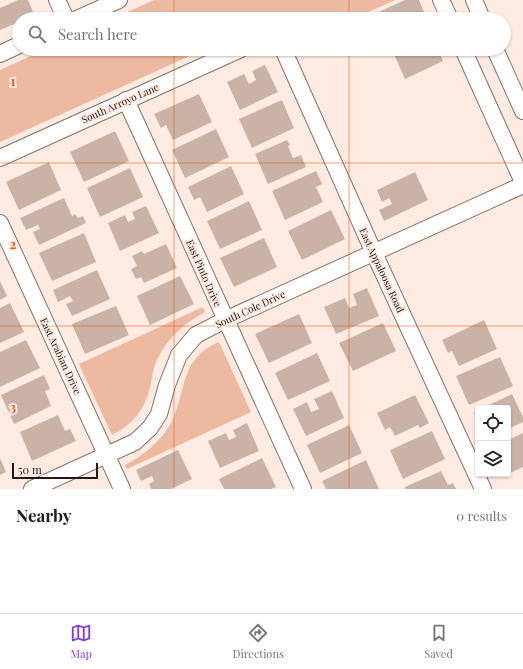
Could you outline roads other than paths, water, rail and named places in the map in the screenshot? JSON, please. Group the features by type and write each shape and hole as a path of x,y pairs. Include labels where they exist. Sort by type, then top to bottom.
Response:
{"street":[{"path":"57,0 63,12"},
{"path":"92,12 119,0"},
{"path":"441,0 447,12"},
{"path":"474,0 479,12"},
{"path":"0,54 12,48"},
{"name":"South Arroyo Lane","path":"0,158 225,56"},
{"name":"East Appaloosa Road","path":"286,56 374,253 483,489"},
{"path":"466,56 523,184"},
{"path":"498,56 523,111"},
{"name":"East Pinto Drive","path":"126,100 302,489"},
{"name":"South Cole Drive","path":"32,489 134,442 150,428 159,414 167,385 179,355 196,335 225,320 523,184"},
{"name":"East Arabian Drive","path":"0,223 122,489"}]}
